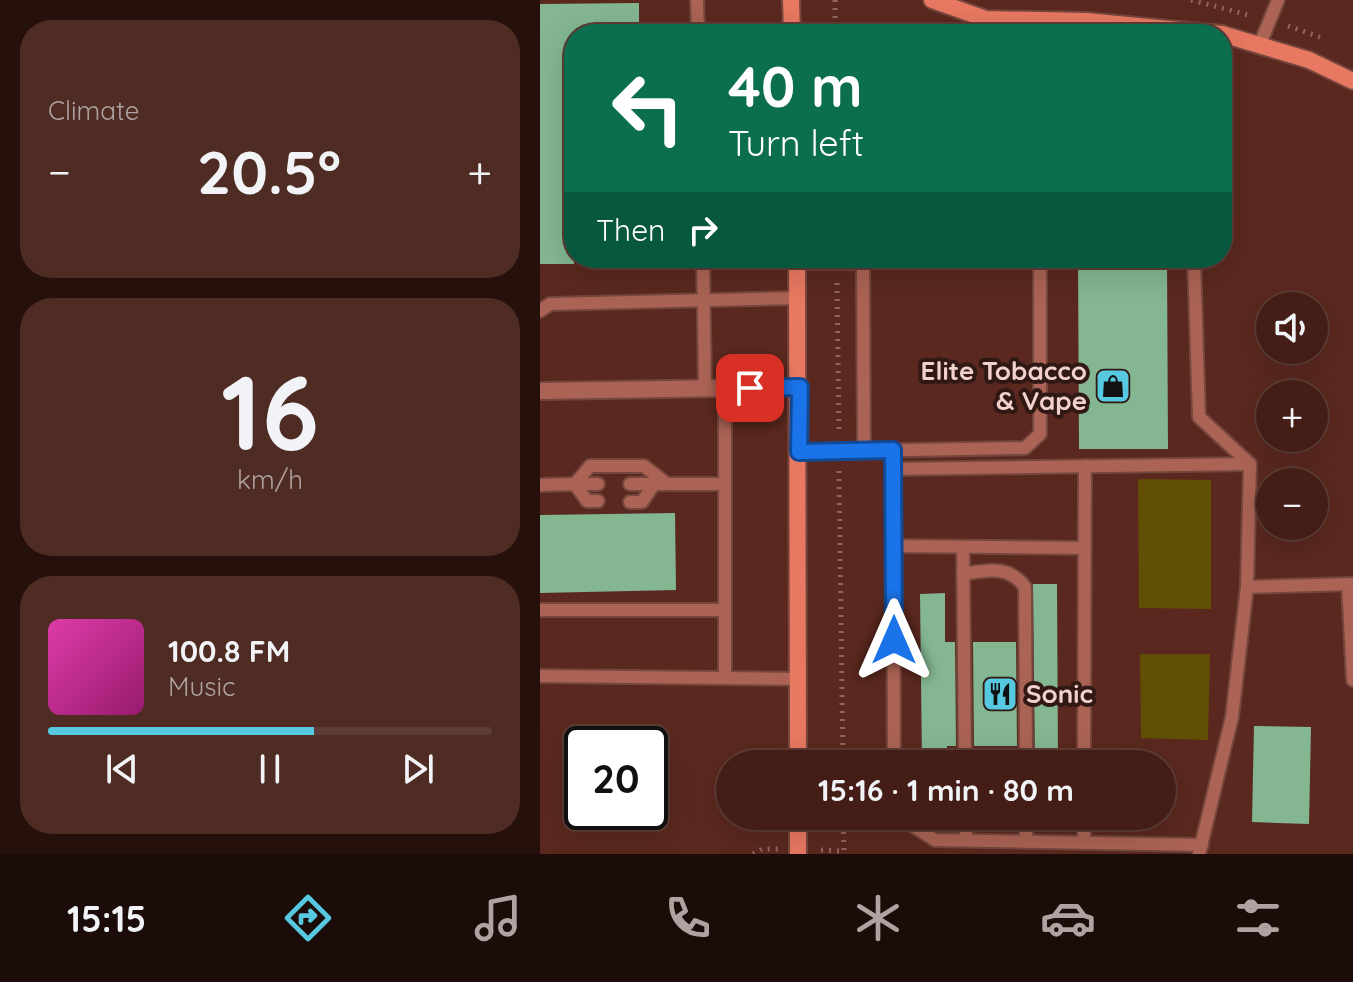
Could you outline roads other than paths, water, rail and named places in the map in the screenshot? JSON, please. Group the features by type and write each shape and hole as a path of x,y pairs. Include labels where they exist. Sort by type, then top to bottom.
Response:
{"main road":[{"path":"791,0 792,24"},
{"path":"932,0 986,19 1116,24"},
{"path":"1232,37 1260,44 1353,81"},
{"path":"797,268 800,387 798,750"},
{"path":"798,830 798,854"}],"street":[{"path":"540,391 800,387"}],"lane":[{"path":"697,0 698,24"},
{"path":"1260,44 1278,0"},
{"path":"703,268 705,388"},
{"path":"864,268 864,451"},
{"path":"799,452 1025,448 1040,434 1040,268"},
{"path":"919,830 935,840 1084,843 1201,850 1232,717 1247,587 1250,464 1199,417 1194,268"},
{"path":"540,311 550,304 798,298"},
{"path":"725,388 725,678"},
{"path":"893,450 894,750"},
{"path":"893,469 1250,464"},
{"path":"575,484 590,466 644,466 661,484"},
{"path":"1084,750 1085,466"},
{"path":"575,484 587,501 598,501"},
{"path":"540,485 598,484"},
{"path":"630,484 725,484"},
{"path":"630,502 642,502 661,484"},
{"path":"893,546 1084,548"},
{"path":"963,547 965,750"},
{"path":"963,574 1005,571 1017,576 1025,587 1026,750"},
{"path":"1247,587 1351,584 1353,680"},
{"path":"540,610 725,610"},
{"path":"540,676 799,679"},
{"path":"966,830 966,840"},
{"path":"1026,830 1026,842"},
{"path":"1084,830 1084,843"}],"place":[{"name":"Elite Tobacco & Vape","path":"1113,386"},
{"name":"Sonic","path":"1000,694"}]}
